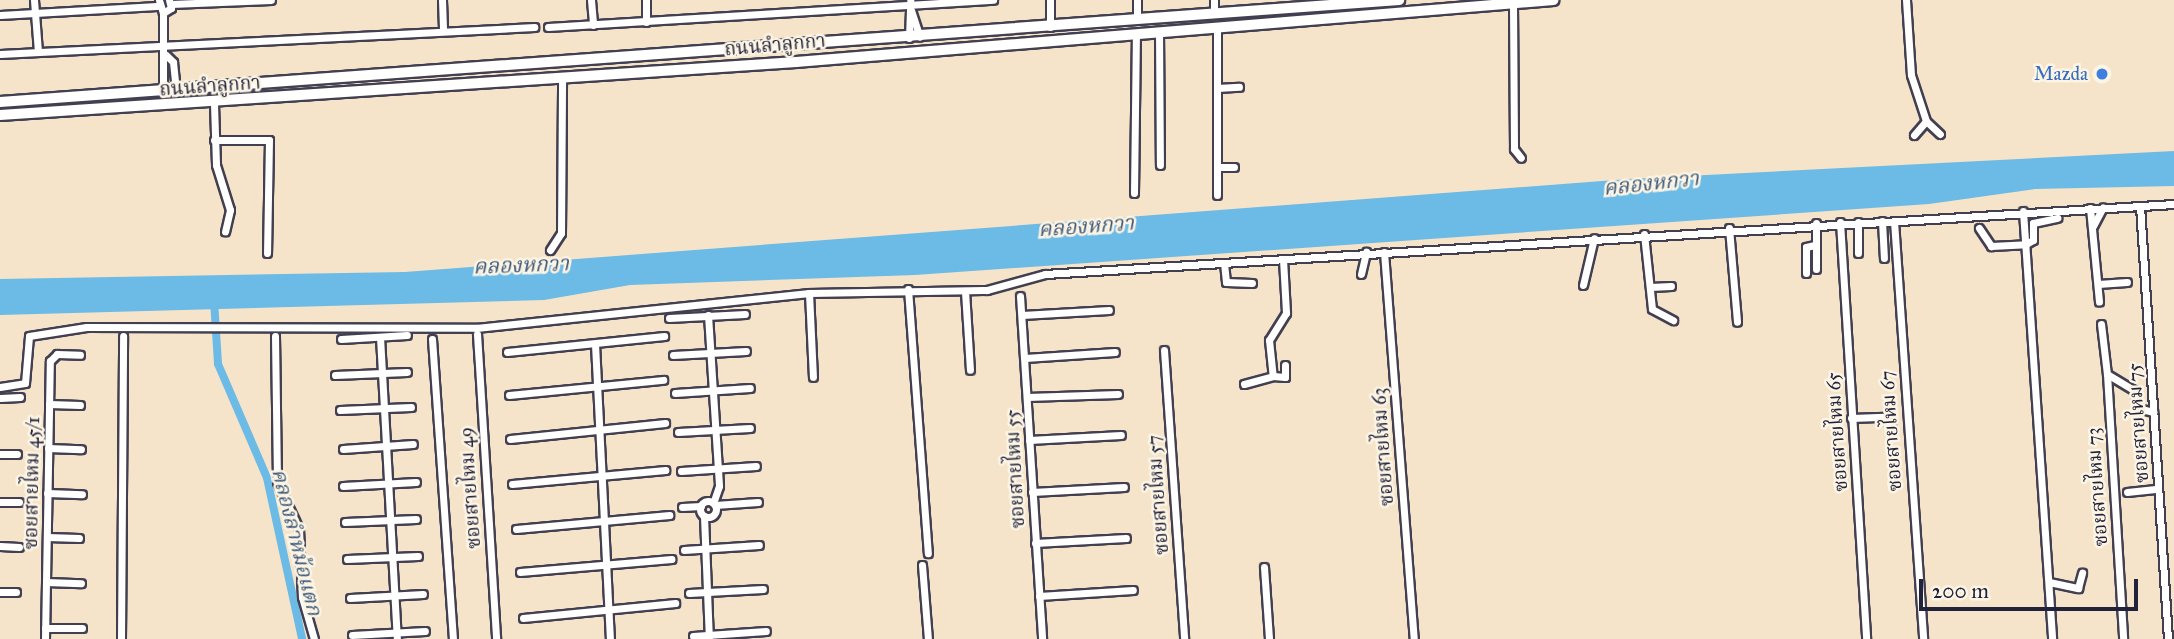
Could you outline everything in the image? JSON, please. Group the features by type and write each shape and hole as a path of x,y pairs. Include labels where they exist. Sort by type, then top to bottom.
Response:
{"main road":[{"name":"ถนนลำลูกกา","path":"0,102 163,94 914,38 1214,13 1270,5 1399,0"},
{"name":"ถนนลำลูกกา","path":"0,115 214,104 562,79 1553,0"},
{"path":"660,56 661,71"}],"street":[{"path":"34,0 38,52"},
{"path":"163,13 170,2 271,0"},
{"path":"442,0 443,31"},
{"path":"591,0 593,25"},
{"path":"646,0 646,22"},
{"path":"548,27 993,0"},
{"path":"1050,27 1051,0"},
{"path":"1137,0 1137,19"},
{"path":"1214,0 1214,13"},
{"path":"1906,0 1911,75 1926,121 1940,134"},
{"path":"0,15 158,3 163,13 166,44 163,94"},
{"path":"1513,4 1514,149 1521,158"},
{"path":"911,6 914,38"},
{"path":"1217,26 1217,195"},
{"path":"0,54 534,27"},
{"path":"1160,31 1160,165"},
{"path":"1134,192 1136,33"},
{"path":"166,55 173,62 176,93"},
{"path":"550,250 561,233 562,79"},
{"path":"1217,88 1239,87"},
{"path":"214,104 214,140 230,210 225,232"},
{"path":"1914,135 1926,121"},
{"path":"214,140 269,140 267,253"},
{"path":"1217,167 1234,167"},
{"path":"0,387 25,383 33,333 242,324 476,328 809,293 908,289 965,291 1045,274 1729,228 2174,204"},
{"name":"ซอยสายไหม 75","path":"2140,206 2168,639"},
{"path":"2094,226 2103,207"},
{"path":"2090,208 2094,226 2099,302"},
{"path":"2023,211 2052,639"},
{"path":"1979,228 1991,246 2026,244 2032,242 2033,223 2057,218"},
{"path":"1882,221 1884,258"},
{"name":"ซอยสายไหม 67","path":"1894,221 1923,639"},
{"name":"ซอยสายไหม 65","path":"1840,222 1866,639"},
{"path":"1857,222 1858,253"},
{"path":"1816,223 1816,269"},
{"path":"1729,228 1737,322"},
{"path":"1644,234 1653,312 1673,320"},
{"path":"1583,285 1594,238"},
{"path":"1806,273 1806,247 1815,245"},
{"path":"1361,274 1366,252"},
{"name":"ซอยสายไหม 63","path":"1384,252 1414,639"},
{"path":"1273,376 1269,340 1286,313 1283,259"},
{"path":"1224,263 1228,283 1252,283"},
{"path":"2098,284 2127,282"},
{"path":"1650,287 1671,286"},
{"path":"908,289 928,553"},
{"path":"965,291 970,370"},
{"path":"809,293 813,377"},
{"name":"ซอยสายไหม 55","path":"1020,296 1042,639"},
{"path":"1022,315 1109,310"},
{"path":"669,318 745,314"},
{"path":"704,516 714,515 718,468 708,315"},
{"name":"ซอยสายไหม 73","path":"2101,324 2107,374 2123,639"},
{"name":"ซอยสายไหม 49","path":"477,334 496,639"},
{"path":"341,340 407,335"},
{"path":"121,639 123,336"},
{"path":"275,336 277,482 299,529 302,597 314,639"},
{"path":"506,352 664,336"},
{"path":"380,337 396,636"},
{"path":"432,339 453,639"},
{"path":"595,344 610,639"},
{"name":"ซอยสายไหม 57","path":"1164,350 1184,639"},
{"path":"673,355 746,351"},
{"path":"1025,358 1115,352"},
{"name":"ซอยสายไหม 45/1","path":"45,639 52,357 80,355"},
{"path":"1244,384 1273,376 1285,377 1285,365"},
{"path":"335,375 407,372"},
{"path":"2107,374 2134,390 2138,408 2153,412"},
{"path":"509,395 663,380"},
{"path":"675,393 750,388"},
{"path":"1027,397 1118,394"},
{"path":"0,398 20,397"},
{"path":"49,404 80,405"},
{"path":"340,410 411,407"},
{"path":"1851,418 1885,417 1892,428"},
{"path":"510,439 665,424"},
{"path":"678,432 750,428"},
{"path":"1029,440 1121,435"},
{"path":"342,449 413,444"},
{"path":"48,448 81,449"},
{"path":"0,454 17,454"},
{"path":"681,471 756,466"},
{"path":"512,484 665,470"},
{"path":"343,486 416,482"},
{"path":"1032,492 1124,487"},
{"path":"2127,492 2158,489"},
{"path":"47,493 82,494"},
{"path":"0,502 19,502"},
{"path":"682,507 758,502"},
{"path":"701,506 704,516 709,637"},
{"path":"516,529 669,515"},
{"path":"345,522 416,519"},
{"path":"47,537 79,538"},
{"path":"1035,543 1126,538"},
{"path":"684,550 759,545"},
{"path":"0,547 19,547"},
{"path":"347,559 418,556"},
{"path":"520,572 671,559"},
{"path":"922,565 928,639"},
{"path":"1264,566 1269,639"},
{"path":"2049,582 2078,588 2082,573"},
{"path":"46,582 81,583"},
{"path":"689,593 763,589"},
{"path":"1039,596 1133,590"},
{"path":"0,592 16,592"},
{"path":"350,598 423,594"},
{"path":"523,618 675,603"},
{"path":"45,628 82,628"},
{"path":"352,635 396,636 425,631"},
{"path":"693,636 766,631"}],"water":[{"name":"คลองหกวา","path":"2174,151 2174,186 2035,189 1929,204 915,275 630,285 544,300 0,315 0,279 405,272 1628,179"}],"waterway":[{"name":"คลองลำหม้อแตก","path":"214,300 218,364 267,478 302,639"}],"place":[{"name":"Mazda","path":"2102,74"}]}
